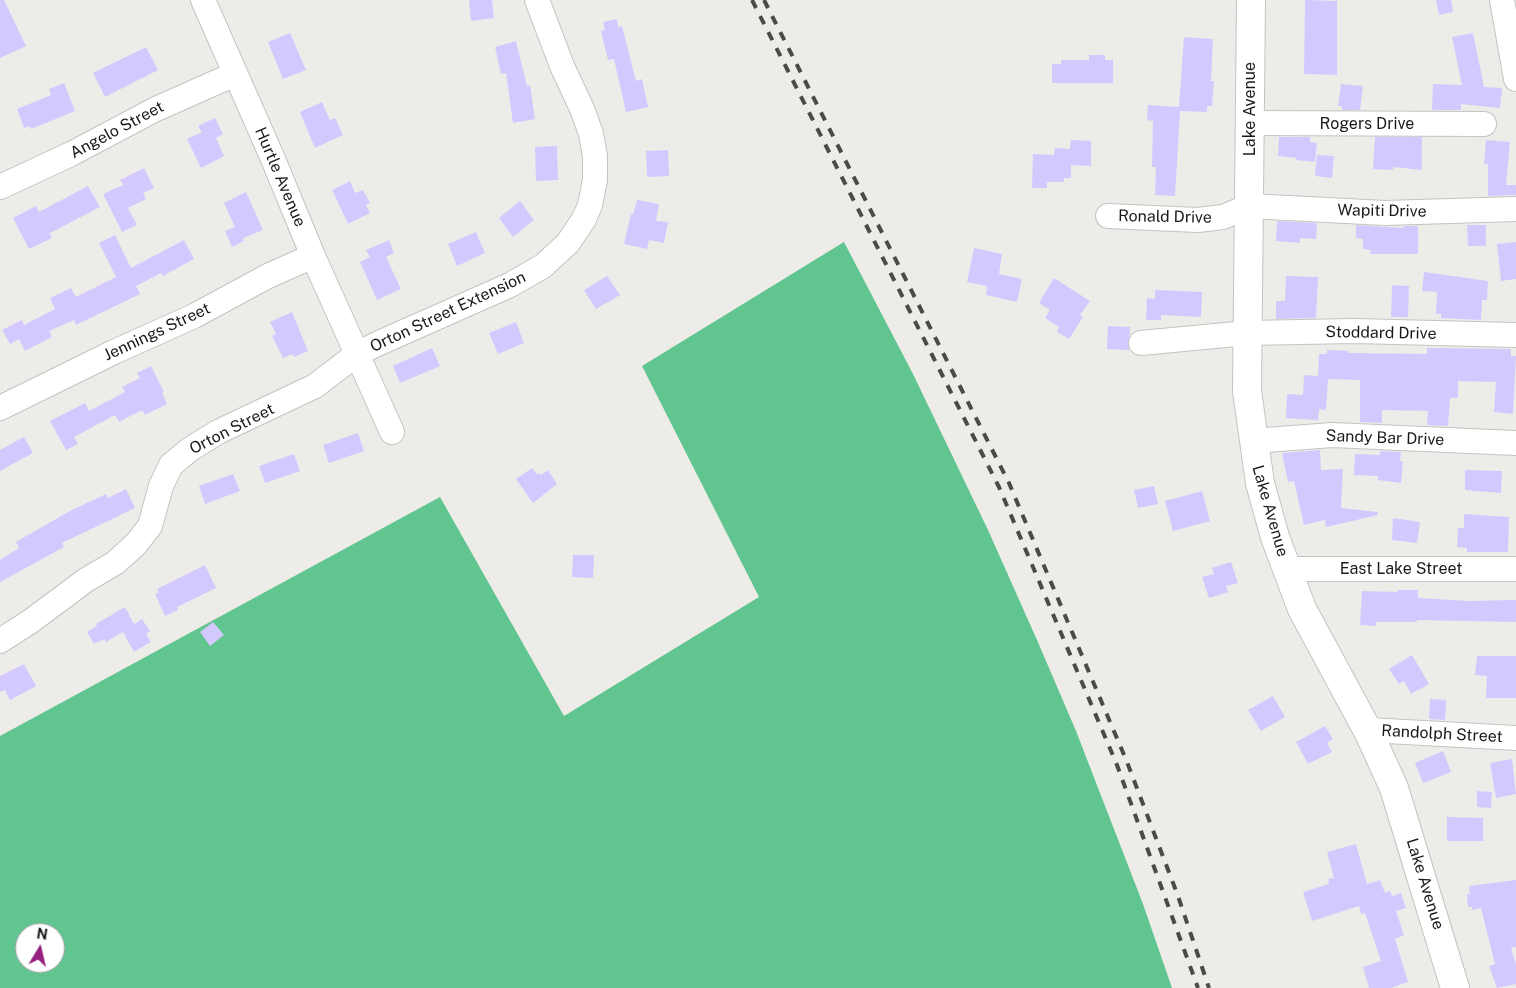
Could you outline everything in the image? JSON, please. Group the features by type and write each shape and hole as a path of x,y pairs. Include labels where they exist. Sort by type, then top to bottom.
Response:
{"main road":[{"name":"Lake Avenue","path":"1251,0 1247,391 1253,441 1267,510 1287,569 1313,629 1368,730 1403,813 1456,988"}],"street":[{"name":"Hurtle Avenue","path":"203,0 273,159 313,256 392,432"},
{"name":"Orton Street Extension","path":"357,354 528,275 568,243 584,219 594,193 595,156 591,134 537,0"},
{"path":"1502,0 1516,79"},
{"name":"Angelo Street","path":"0,187 71,154 156,109 235,74"},
{"name":"Rogers Drive","path":"1249,123 1484,124"},
{"name":"Wapiti Drive","path":"1249,206 1384,213 1516,209"},
{"name":"Ronald Drive","path":"1108,216 1198,220 1223,217 1249,206"},
{"name":"Jennings Street","path":"0,408 114,352 194,316 268,276 313,256"},
{"name":"Stoddard Drive","path":"1141,343 1247,333 1354,331 1516,334"},
{"name":"Orton Street","path":"0,641 31,621 86,580 115,563 136,544 150,526 165,475 179,457 218,432 315,386 357,354"},
{"name":"Sandy Bar Drive","path":"1253,441 1332,435 1516,442"},
{"name":"East Lake Street","path":"1287,569 1516,569"},
{"name":"Randolph Street","path":"1368,730 1516,738"}],"green space":[{"path":"844,242 913,374 988,530 1037,640 1076,731 1143,904 1172,988 0,988 0,736 440,497 564,716 759,597 642,366"}],"building":[{"path":"0,0 4,0 26,46 0,58"},
{"path":"469,0 492,0 494,18 471,21"},
{"path":"1305,0 1337,1 1337,75 1304,74"},
{"path":"1436,0 1451,0 1453,12 1439,15"},
{"path":"617,19 618,27 622,26 636,81 642,79 648,107 626,112 614,59 608,60 601,31 605,30 603,22"},
{"path":"290,33 306,70 283,79 268,42"},
{"path":"1473,33 1484,87 1502,88 1500,108 1461,104 1461,110 1432,110 1433,84 1462,85 1452,37"},
{"path":"1184,37 1213,39 1211,81 1214,81 1212,106 1207,106 1207,112 1180,111 1175,196 1155,195 1156,167 1152,167 1153,121 1147,120 1148,105 1179,107"},
{"path":"516,41 527,86 530,85 535,119 513,123 506,73 501,74 495,47"},
{"path":"146,47 158,70 105,97 93,73"},
{"path":"1089,55 1105,55 1105,60 1113,60 1113,83 1052,83 1052,64 1061,64 1061,60 1089,60"},
{"path":"64,83 75,111 31,129 29,126 24,128 17,109 51,95 49,89"},
{"path":"1341,84 1363,86 1360,110 1342,110 1342,106 1338,106"},
{"path":"322,102 330,120 335,118 343,135 315,148 300,112"},
{"path":"215,118 223,134 216,138 224,156 201,168 187,139 202,132 198,126"},
{"path":"1279,137 1310,137 1310,142 1317,143 1315,162 1278,156"},
{"path":"1375,137 1422,137 1422,170 1393,167 1393,170 1373,169"},
{"path":"1071,140 1091,141 1091,166 1071,165 1071,178 1064,178 1064,182 1047,182 1047,188 1032,188 1033,154 1054,155 1055,148 1070,149"},
{"path":"1486,140 1510,142 1506,185 1516,185 1516,195 1488,196 1488,164 1484,164"},
{"path":"557,146 558,180 536,181 535,147"},
{"path":"668,150 669,176 647,177 646,151"},
{"path":"1317,155 1334,156 1332,178 1315,176"},
{"path":"144,168 154,188 143,193 146,199 128,208 137,225 122,232 103,194 123,185 120,180"},
{"path":"350,181 355,193 363,190 370,203 366,205 370,213 348,224 332,190"},
{"path":"88,186 100,207 50,233 52,238 29,249 13,218 36,206 39,212"},
{"path":"246,192 263,230 243,238 244,241 232,247 225,231 235,227 224,203"},
{"path":"637,200 659,204 656,221 668,222 664,243 649,240 647,249 624,244 631,214 633,215"},
{"path":"520,201 534,220 513,237 499,218"},
{"path":"1277,221 1317,223 1316,239 1300,238 1300,243 1276,241"},
{"path":"1356,225 1403,228 1404,226 1418,226 1418,254 1370,254 1371,250 1363,249 1363,239 1356,238"},
{"path":"1467,225 1486,225 1486,246 1468,246"},
{"path":"476,232 485,253 457,266 448,244"},
{"path":"115,235 131,268 184,240 194,259 163,276 161,273 136,286 140,294 76,325 74,320 49,331 52,337 25,351 19,339 10,344 2,330 22,320 24,325 55,309 50,298 71,288 76,297 116,277 99,243"},
{"path":"389,240 394,253 386,257 401,289 377,300 360,262 370,257 366,250"},
{"path":"1516,242 1516,279 1501,281 1497,244"},
{"path":"974,248 1002,254 999,274 1022,279 1017,302 986,295 987,286 967,282"},
{"path":"1424,272 1488,281 1487,300 1482,300 1481,320 1441,318 1441,314 1436,314 1437,292 1422,291"},
{"path":"607,276 620,295 596,309 584,290"},
{"path":"1286,276 1318,277 1316,318 1276,319 1276,301 1285,301"},
{"path":"1054,278 1090,301 1080,315 1083,317 1069,339 1057,332 1059,327 1045,318 1050,310 1039,303"},
{"path":"1392,285 1409,286 1408,317 1391,317"},
{"path":"1155,290 1202,292 1201,317 1161,315 1161,320 1146,320 1147,298 1155,299"},
{"path":"292,312 308,351 294,357 292,354 283,358 272,336 276,334 270,322"},
{"path":"516,322 524,343 498,354 489,333"},
{"path":"1108,326 1130,327 1129,350 1107,349"},
{"path":"432,348 440,366 400,383 393,366"},
{"path":"1427,348 1511,349 1511,356 1516,356 1513,414 1494,412 1496,382 1458,381 1458,398 1450,398 1448,426 1427,425 1428,411 1382,410 1382,423 1360,422 1360,380 1328,379 1326,410 1319,409 1318,420 1286,418 1287,394 1303,395 1304,375 1318,376 1319,354 1327,354 1327,350 1349,351 1349,353 1427,354"},
{"path":"151,366 164,392 162,393 167,404 145,415 142,410 119,422 115,415 74,437 78,444 66,450 50,421 85,403 89,411 125,392 122,387 140,378 137,373"},
{"path":"358,433 364,451 329,463 323,445"},
{"path":"24,437 33,453 0,471 0,450"},
{"path":"1320,450 1321,470 1343,469 1341,508 1378,512 1378,515 1326,527 1325,520 1304,525 1294,481 1288,482 1282,453"},
{"path":"1380,451 1401,452 1400,461 1403,461 1401,483 1378,480 1378,476 1354,475 1355,454 1380,455"},
{"path":"294,454 300,471 265,483 259,466"},
{"path":"532,468 537,474 541,475 548,470 557,484 533,503 516,479"},
{"path":"1465,470 1502,471 1501,493 1465,490"},
{"path":"233,474 240,491 205,504 199,486"},
{"path":"1154,486 1158,504 1138,508 1134,490"},
{"path":"126,489 135,508 62,543 64,547 0,582 0,560 19,548 16,542 68,512 106,494 108,498"},
{"path":"1202,491 1210,521 1173,531 1165,501"},
{"path":"1464,514 1509,517 1508,552 1467,552 1467,548 1457,547 1458,528 1464,528"},
{"path":"1393,518 1420,522 1417,543 1392,540"},
{"path":"573,555 594,555 593,578 572,577"},
{"path":"1231,562 1238,583 1226,586 1228,592 1209,598 1202,577 1214,574 1212,568"},
{"path":"205,565 216,588 177,607 178,610 165,616 155,594 159,592 157,589"},
{"path":"1398,590 1418,590 1418,598 1469,601 1516,600 1516,622 1417,620 1417,622 1376,622 1376,626 1360,625 1362,591 1397,592"},
{"path":"125,607 134,624 142,619 150,631 146,634 151,642 134,652 123,632 106,642 104,639 94,644 87,632 97,626 96,624"},
{"path":"213,622 224,635 210,646 200,632"},
{"path":"1412,655 1429,684 1411,694 1404,681 1399,684 1389,669"},
{"path":"1477,656 1516,656 1516,698 1486,698 1487,676 1475,675"},
{"path":"24,664 36,686 10,700 5,690 0,692 0,676"},
{"path":"1273,696 1285,717 1261,731 1248,710"},
{"path":"1430,699 1446,700 1445,720 1429,719"},
{"path":"1325,726 1333,739 1327,743 1332,752 1308,764 1296,742"},
{"path":"1443,751 1451,772 1423,783 1415,763"},
{"path":"1512,759 1516,794 1496,798 1490,763"},
{"path":"1477,791 1492,792 1491,808 1477,807"},
{"path":"1447,817 1483,818 1483,841 1447,841"},
{"path":"1356,844 1367,884 1380,880 1385,893 1390,891 1392,896 1401,893 1406,908 1396,911 1404,935 1395,939 1408,982 1391,988 1369,988 1363,967 1381,961 1365,913 1361,914 1359,906 1312,921 1303,892 1329,884 1328,879 1334,878 1327,852"},
{"path":"1516,880 1516,947 1511,948 1516,964 1516,984 1497,988 1489,966 1495,964 1481,908 1472,910 1472,907 1468,907 1467,894 1470,894 1469,886"}],"railway":[{"path":"752,0 999,487 1117,765 1198,988"},
{"path":"764,0 1009,483 1127,762 1178,896 1209,988"}]}
